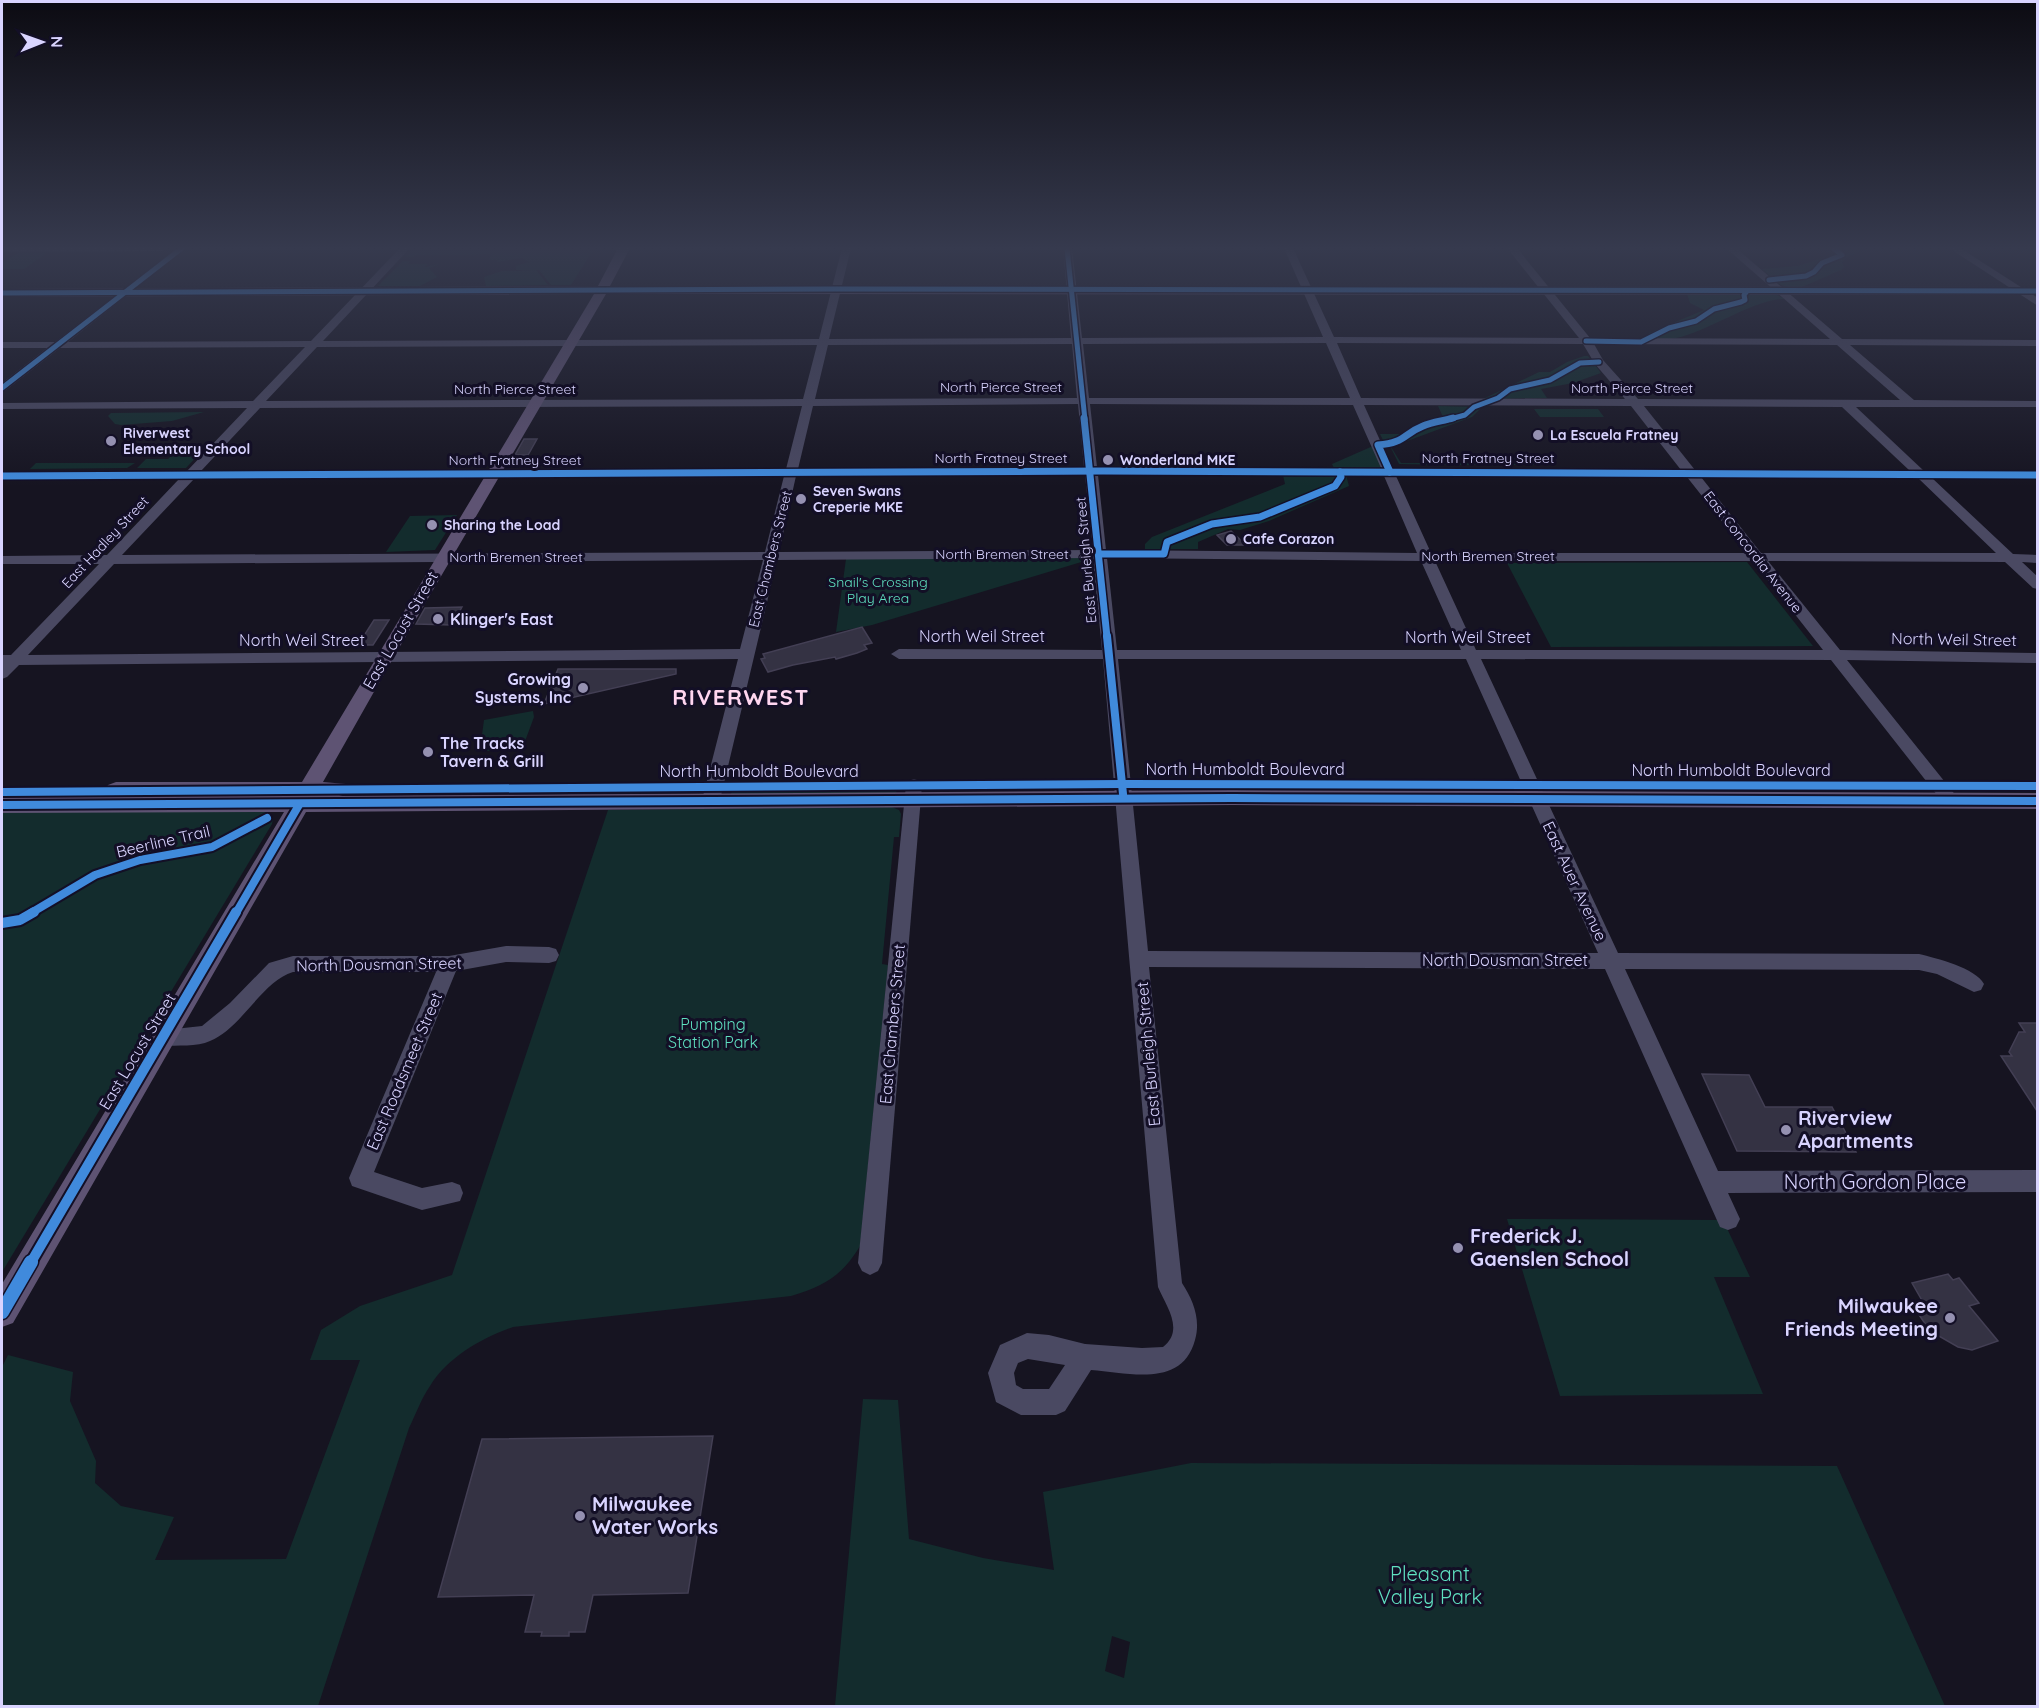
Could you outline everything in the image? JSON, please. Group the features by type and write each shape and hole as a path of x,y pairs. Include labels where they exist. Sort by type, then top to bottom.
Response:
{"main road":[{"name":"East Locust Street","path":"2,1312 578,328"},
{"name":"North Humboldt Boulevard","path":"2,805 303,797 712,793 1122,791 1945,793 2037,786"},
{"path":"2,792 303,797"},
{"name":"North Humboldt Boulevard","path":"1945,793 2037,801"}],"street":[{"path":"2,388 79,328"},
{"name":"East Hadley Street","path":"2,674 8,660 191,475 328,328"},
{"name":"East Chambers Street","path":"712,793 825,328"},
{"name":"East Burleigh Street","path":"1075,328 1170,1287 1183,1305 1185,1328 1181,1347 1169,1359 1148,1361 1085,1357"},
{"name":"East Auer Avenue","path":"1324,328 1426,557 1728,1219"},
{"name":"East Concordia Avenue","path":"1576,328 1599,362 1690,472 1945,793"},
{"path":"1823,328 1910,403"},
{"path":"2,345 1330,340 2037,343"},
{"name":"North Pierce Street","path":"2,406 1083,401 2037,404"},
{"path":"1845,403 2037,585"},
{"name":"North Fratney Street","path":"2,476 1091,471 2037,474"},
{"name":"North Bremen Street","path":"2,560 1099,554 2037,559"},
{"name":"North Weil Street","path":"8,660 746,654"},
{"name":"North Weil Street","path":"899,654 1835,655 2037,658"},
{"name":"East Chambers Street","path":"870,1263 913,792"},
{"name":"North Dousman Street","path":"162,1037 206,1034 237,1009 276,969 292,964 449,964 506,954 549,955"},
{"name":"North Dousman Street","path":"1138,959 1919,962 1941,967 1974,984"},
{"name":"East Roadsmeet Street","path":"449,964 360,1178 422,1199 452,1193"},
{"name":"North Gordon Place","path":"1712,1182 2037,1181"}],"green space":[{"path":"1662,328 1705,328 1673,339 1648,338 1649,333"},
{"path":"1588,356 1601,373 1573,383 1541,389 1547,398 1483,399 1539,372 1550,372 1567,362"},
{"path":"1438,406 1481,408 1472,417 1391,447 1401,463 1452,463 1453,465 1399,464 1390,446 1386,446 1380,434 1401,434 1443,417"},
{"path":"1534,409 1598,409 1604,417 1540,417"},
{"path":"204,412 172,421 121,425 115,424 108,416 111,413"},
{"path":"1373,446 1381,467 1379,468 1334,468 1332,464"},
{"path":"173,454 199,454 186,468 137,468 146,459 168,459"},
{"path":"1503,456 1543,457 1551,465 1460,465 1459,463 1505,463"},
{"path":"36,463 135,463 127,468 30,469"},
{"path":"1283,475 1346,475 1349,486 1269,521 1240,530 1228,529 1198,542 1198,549 1145,549 1145,544 1152,537 1285,484"},
{"path":"457,515 435,550 386,552 410,516"},
{"name":"Snail's Crossing Play Area","path":"1081,558 1088,560 872,625 836,632 846,559"},
{"path":"1747,562 1813,646 1551,647 1507,563"},
{"path":"533,711 534,717 524,744 493,751 475,751 477,740 482,735 484,720"},
{"path":"732,790 896,790 897,795 731,794"},
{"name":"Pumping Station Park","path":"892,807 899,810 901,814 899,837 894,837 882,964 888,965 860,1246 846,1265 823,1284 791,1296 513,1327 489,1337 456,1357 430,1386 409,1428 318,1706 2,1706 2,1367 8,1355 73,1372 70,1401 96,1461 95,1483 121,1506 174,1517 155,1560 286,1559 360,1360 310,1360 321,1330 360,1306 452,1275 608,810"},
{"path":"2,811 264,811 273,818 272,824 2,1272"},
{"path":"1507,1219 1723,1220 1750,1277 1714,1277 1763,1394 1560,1396"},
{"name":"Pleasant Valley Park","path":"863,1399 898,1400 909,1539 983,1558 1054,1570 1043,1492 1191,1463 1837,1466 1945,1706 835,1706","holes":["1112,1636 1130,1642 1124,1678 1105,1671"]}],"building":[{"path":"524,439 537,439 528,455 515,455"},
{"name":"Cafe Corazon","path":"1231,531 1246,545 1227,545 1217,535"},
{"name":"Klinger's East","path":"462,607 452,625 416,624 425,608"},
{"path":"374,620 389,620 373,645 358,645"},
{"path":"862,627 872,643 864,645 867,649 857,653 768,672 761,659 765,658 763,654"},
{"name":"Growing Systems, Inc","path":"558,669 676,669 676,674 544,704"},
{"path":"2019,1023 2037,1023 2037,1111 2001,1056 2012,1056 2009,1052 2019,1032 2025,1032"},
{"name":"Riverview Apartments","path":"1702,1074 1749,1075 1765,1107 1832,1107 1856,1152 1737,1151"},
{"name":"Milwaukee Friends Meeting","path":"1948,1274 1953,1280 1959,1278 1979,1303 1969,1306 1998,1341 1972,1350 1958,1347 1930,1331 1913,1306 1924,1304 1912,1283"},
{"name":"Milwaukee Water Works","path":"713,1436 688,1593 593,1595 585,1632 569,1632 569,1636 541,1636 542,1632 525,1632 534,1595 438,1597 482,1439"}],"cycle path":[{"path":"2,388 80,328"},
{"path":"1075,328 1123,794"},
{"path":"1586,341 1641,342 1670,328"},
{"path":"1390,472 1378,445 1392,444 1406,438 1422,426 1465,415 1474,407 1498,398 1510,389 1550,380 1580,363 1599,362"},
{"path":"2,476 1103,471 2038,475"},
{"path":"1099,554 1164,554 1167,542 1212,524 1260,517 1335,486 1341,477 1340,472"},
{"path":"2,792 1122,784 2038,786"},
{"path":"2,805 1232,798 2038,801"},
{"path":"2,1312 299,805"},
{"name":"Beerline Trail","path":"2,923 20,920 95,875 140,860 212,847 267,818"}],"place":[{"name":"La Escuela Fratney","path":"1538,435"},
{"name":"Riverwest Elementary School","path":"111,441"},
{"name":"Wonderland MKE","path":"1108,460"},
{"name":"Seven Swans Creperie MKE","path":"801,499"},
{"name":"Sharing the Load","path":"432,525"},
{"name":"Cafe Corazon","path":"1231,539"},
{"name":"Klinger's East","path":"438,619"},
{"name":"Growing Systems, Inc","path":"583,688"},
{"name":"The Tracks Tavern & Grill","path":"428,752"},
{"name":"Riverview Apartments","path":"1786,1130"},
{"name":"Frederick J. Gaenslen School","path":"1458,1248"},
{"name":"Milwaukee Friends Meeting","path":"1950,1318"},
{"name":"Milwaukee Water Works","path":"580,1516"}],"district":[{"name":"RIVERWEST","path":"741,697"}]}
